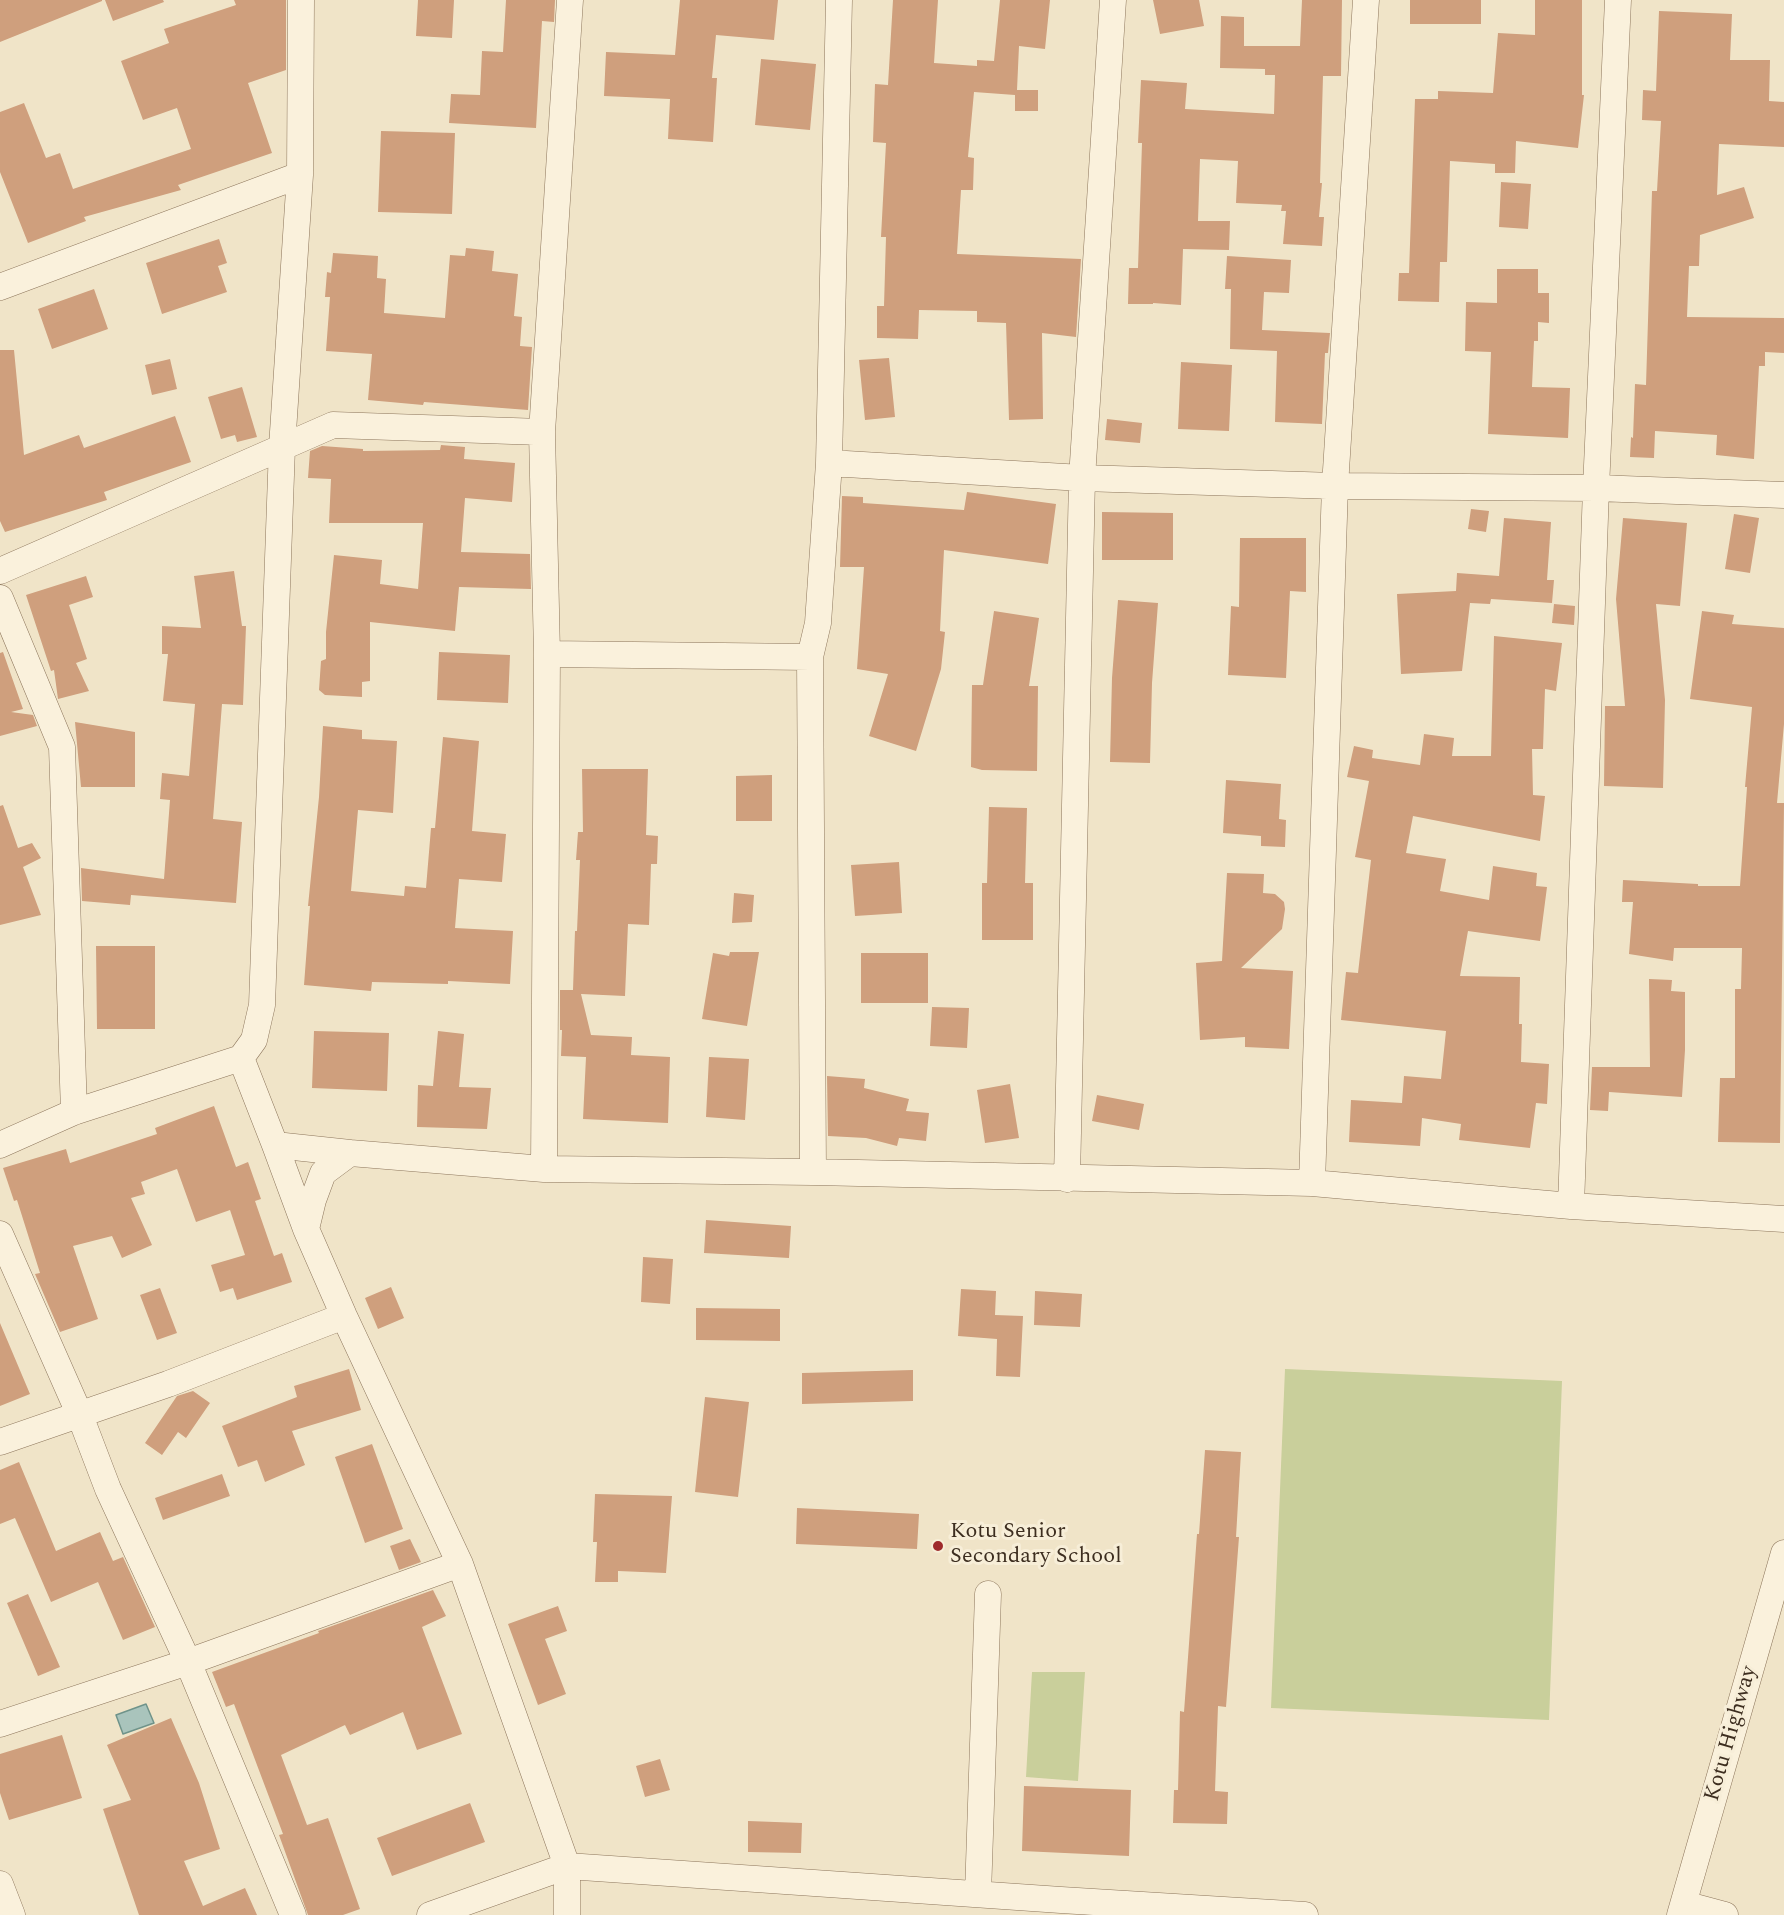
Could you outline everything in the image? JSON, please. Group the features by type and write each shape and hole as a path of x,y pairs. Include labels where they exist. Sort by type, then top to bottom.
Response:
{"street":[{"path":"0,1146 74,1112 241,1058 254,1040 262,1005 282,447 300,175 302,0"},
{"path":"544,1169 547,654 542,432 570,0"},
{"path":"813,1172 810,657 818,623 829,463 839,0"},
{"path":"1067,1179 1082,478 1113,0"},
{"path":"1312,1183 1335,486 1366,0"},
{"path":"1571,1206 1596,488 1618,0"},
{"path":"0,287 300,175"},
{"path":"0,571 333,425 542,432"},
{"path":"829,463 1082,478 1335,486 1596,488 1784,495"},
{"path":"0,598 62,747 74,1112"},
{"path":"547,654 810,657"},
{"path":"241,1058 306,1228 344,1317 460,1564 567,1866 567,1915"},
{"path":"275,1145 544,1169 813,1172 1312,1183 1571,1206 1784,1219"},
{"path":"306,1228 322,1173 350,1153"},
{"path":"0,1234 79,1413 108,1489 188,1662 293,1915"},
{"path":"0,1442 168,1384 344,1317"},
{"name":"Kotu Highway","path":"1682,1910 1784,1553"},
{"path":"0,1724 188,1662 460,1564"},
{"path":"978,1894 988,1594"},
{"path":"430,1915 567,1866 978,1894 1060,1908 1305,1915"},
{"path":"0,1884 12,1915"},
{"path":"1682,1910 1725,1915"}],"green space":[{"path":"1285,1369 1562,1381 1549,1720 1271,1708"},
{"path":"1032,1672 1085,1672 1078,1781 1026,1777"}],"water":[{"path":"146,1704 154,1723 123,1734 116,1715"}],"building":[{"path":"0,0 102,0 102,1 0,42"},
{"path":"105,0 163,0 164,2 113,21"},
{"path":"234,0 286,0 286,70 248,83 272,153 178,185 181,190 84,217 86,221 28,243 0,172 0,112 24,103 46,158 60,153 73,189 191,149 177,108 143,120 121,61 169,43 164,29 236,5"},
{"path":"418,0 454,0 452,38 416,36"},
{"path":"506,0 555,0 554,22 542,21 536,128 449,123 451,94 480,95 482,51 503,52"},
{"path":"680,0 778,0 774,40 716,35 712,78 717,78 713,142 668,139 670,99 604,96 606,52 675,55"},
{"path":"893,0 938,0 934,63 977,66 977,60 994,61 1000,0 1050,0 1045,49 1019,46 1017,90 1038,90 1038,111 1015,111 1015,95 974,92 968,157 974,158 973,190 961,190 957,254 1081,259 1076,337 1042,333 1043,419 1009,420 1006,323 977,322 977,311 919,310 918,339 877,338 877,306 884,306 886,237 881,237 886,143 873,142 875,84 888,85"},
{"path":"1153,0 1199,0 1204,26 1160,34"},
{"path":"1302,0 1342,0 1341,76 1323,76 1320,183 1322,183 1319,217 1324,217 1322,246 1283,244 1286,211 1281,211 1282,205 1236,203 1238,161 1200,159 1198,221 1230,221 1229,250 1183,249 1181,305 1128,304 1129,268 1138,268 1142,143 1138,143 1141,80 1187,83 1185,109 1274,114 1275,75 1265,75 1265,69 1220,68 1221,16 1244,17 1244,46 1300,46"},
{"path":"1410,0 1481,0 1481,24 1410,24"},
{"path":"1535,0 1582,0 1582,95 1584,95 1578,148 1516,141 1515,173 1495,173 1495,164 1450,161 1447,262 1440,262 1439,302 1398,301 1399,273 1409,273 1415,99 1438,99 1438,91 1493,93 1498,33 1535,35"},
{"path":"1659,11 1732,14 1730,60 1770,60 1769,101 1784,102 1784,147 1719,144 1717,195 1744,187 1754,218 1700,235 1699,266 1689,266 1687,317 1784,318 1784,353 1765,352 1765,366 1759,366 1754,459 1716,455 1717,435 1655,431 1654,458 1630,457 1635,384 1646,385 1652,191 1657,191 1661,121 1642,120 1643,90 1656,91"},
{"path":"761,59 816,64 810,130 755,125"},
{"path":"381,131 455,133 452,214 378,212"},
{"path":"1501,182 1531,184 1528,229 1499,227"},
{"path":"219,239 227,263 218,266 227,292 162,314 146,263"},
{"path":"466,248 494,251 492,271 518,274 514,316 522,317 520,346 532,347 528,410 368,400 372,354 326,351 330,297 325,297 327,272 331,273 333,253 378,256 377,278 386,279 384,313 445,318 450,255 465,256"},
{"path":"1227,256 1291,260 1289,293 1264,292 1262,330 1330,333 1328,353 1325,353 1322,424 1275,422 1277,351 1230,349 1231,289 1225,289"},
{"path":"1497,269 1538,269 1538,293 1549,293 1549,323 1538,322 1538,341 1534,341 1532,387 1570,388 1568,438 1488,434 1491,352 1465,351 1466,302 1497,303"},
{"path":"94,289 108,329 52,349 38,309"},
{"path":"0,350 14,350 24,455 79,435 84,448 175,416 191,462 104,492 107,500 5,532 0,521"},
{"path":"889,358 895,417 865,420 859,360"},
{"path":"170,359 177,389 152,395 145,365"},
{"path":"1181,362 1232,365 1229,431 1178,429"},
{"path":"242,387 257,437 237,442 235,435 221,439 208,397"},
{"path":"1107,419 1142,423 1140,443 1105,440"},
{"path":"441,445 465,447 464,459 515,463 512,502 465,498 461,552 530,554 531,589 459,587 455,631 370,622 370,681 362,682 362,697 325,695 319,690 321,661 326,659 326,632 334,555 382,560 380,584 418,589 423,523 329,523 331,479 308,478 310,451 322,446 363,449 363,451 440,450"},
{"path":"967,492 1056,504 1048,564 944,550 940,631 945,632 941,669 916,751 869,736 888,674 857,669 864,567 840,567 842,496 863,497 863,503 964,510"},
{"path":"1471,509 1489,511 1486,532 1468,529"},
{"path":"1102,512 1173,513 1173,560 1102,560"},
{"path":"1734,514 1759,518 1750,573 1725,569"},
{"path":"1504,518 1551,522 1547,580 1554,580 1552,603 1491,599 1490,604 1470,603 1462,671 1401,674 1397,594 1456,591 1457,573 1499,576"},
{"path":"1623,518 1687,523 1680,606 1656,604 1665,700 1663,788 1604,786 1605,706 1625,706 1616,599"},
{"path":"1240,538 1306,538 1306,592 1290,591 1286,678 1228,675 1231,606 1239,607"},
{"path":"234,571 242,626 246,626 243,705 222,704 213,819 242,822 236,903 131,895 130,905 82,901 81,868 164,879 170,800 160,799 162,773 189,776 195,704 163,701 168,654 162,654 162,626 201,628 194,576"},
{"path":"86,576 93,597 69,605 87,659 76,663 89,691 58,699 54,670 51,671 26,595"},
{"path":"1118,600 1158,603 1152,683 1150,763 1110,762 1112,678"},
{"path":"1554,604 1575,606 1574,625 1552,623"},
{"path":"994,611 1039,618 1029,686 1038,686 1037,771 982,770 971,767 972,685 983,685"},
{"path":"1702,611 1734,615 1732,624 1784,628 1784,724 1777,803 1784,803 1780,1143 1718,1142 1720,1078 1735,1078 1735,989 1741,989 1742,948 1674,948 1673,961 1629,954 1633,902 1622,902 1623,880 1698,884 1698,886 1740,886 1752,707 1690,699"},
{"path":"1494,636 1562,643 1556,691 1545,689 1543,749 1532,749 1533,795 1545,796 1540,841 1413,816 1406,853 1446,859 1440,891 1489,900 1493,866 1537,873 1536,886 1547,887 1540,941 1468,931 1460,976 1520,977 1521,1062 1549,1064 1547,1104 1536,1103 1530,1148 1459,1140 1461,1124 1422,1118 1420,1146 1349,1142 1351,1100 1402,1103 1404,1076 1441,1079 1446,1031 1341,1020 1346,972 1358,973 1371,860 1355,857 1369,781 1347,777 1354,746 1373,750 1372,758 1420,765 1424,734 1454,738 1452,756 1491,756"},
{"path":"3,652 23,709 11,712 33,715 37,726 0,736 0,653"},
{"path":"439,652 510,655 508,703 437,700"},
{"path":"75,722 135,732 135,787 81,787"},
{"path":"323,726 362,730 362,739 397,741 393,813 358,810 351,891 404,896 405,886 426,888 431,828 435,828 443,737 479,741 472,831 506,834 502,882 459,879 455,928 513,931 510,984 448,981 448,984 372,982 371,991 304,985"},
{"path":"582,769 648,769 646,835 658,836 657,864 651,864 649,925 628,924 625,996 581,994 591,1035 632,1037 631,1055 670,1057 668,1123 583,1119 586,1057 561,1056 560,990 573,990 580,860 576,860 578,832 583,832"},
{"path":"772,775 772,821 736,821 736,776"},
{"path":"1226,780 1281,784 1279,819 1286,820 1285,847 1261,846 1261,836 1223,833"},
{"path":"3,805 18,848 32,843 41,858 23,867 41,915 0,925 0,806"},
{"path":"989,807 1027,808 1025,883 1033,883 1033,940 982,940 982,883 987,883"},
{"path":"899,862 902,913 855,916 851,865"},
{"path":"1227,873 1264,874 1263,893 1275,894 1284,902 1282,929 1241,968 1293,971 1289,1049 1245,1047 1245,1037 1200,1040 1196,963 1222,961"},
{"path":"734,893 754,895 752,922 732,923"},
{"path":"96,946 155,946 155,1029 97,1029"},
{"path":"730,952 759,952 747,1026 702,1019 713,953 729,956"},
{"path":"861,953 928,953 928,1003 861,1003"},
{"path":"1649,979 1672,980 1671,991 1685,992 1682,1097 1609,1092 1608,1111 1590,1110 1592,1067 1650,1067"},
{"path":"932,1007 969,1008 967,1048 930,1046"},
{"path":"314,1031 389,1033 387,1091 312,1088"},
{"path":"438,1031 464,1034 459,1087 491,1088 487,1129 417,1127 418,1085 433,1086"},
{"path":"709,1057 749,1059 745,1120 706,1117"},
{"path":"827,1076 865,1079 864,1088 909,1099 906,1111 929,1113 926,1141 899,1138 897,1146 866,1138 828,1136"},
{"path":"1010,1084 1019,1138 985,1143 977,1090"},
{"path":"1097,1095 1144,1104 1139,1130 1092,1121"},
{"path":"214,1106 236,1167 248,1162 261,1199 255,1201 274,1256 282,1253 292,1282 237,1300 233,1288 220,1292 211,1265 245,1255 230,1210 196,1222 177,1169 141,1182 145,1194 131,1198 152,1245 122,1258 112,1236 73,1246 98,1319 60,1332 35,1274 40,1273 17,1200 14,1201 3,1168 66,1149 70,1163 157,1134 155,1128"},
{"path":"706,1220 791,1226 789,1258 704,1253"},
{"path":"643,1257 673,1259 670,1304 641,1302"},
{"path":"391,1287 404,1318 378,1329 365,1298"},
{"path":"160,1288 177,1333 157,1340 140,1295"},
{"path":"961,1289 996,1291 995,1315 1023,1316 1020,1377 996,1376 997,1339 958,1336"},
{"path":"1035,1291 1082,1294 1080,1327 1034,1325"},
{"path":"696,1308 780,1309 780,1341 696,1340"},
{"path":"0,1323 30,1394 0,1406"},
{"path":"349,1369 361,1410 292,1431 305,1465 265,1482 257,1460 238,1467 222,1426 297,1397 294,1386"},
{"path":"913,1370 913,1401 802,1404 802,1373"},
{"path":"193,1391 210,1403 186,1438 178,1432 162,1455 145,1443 177,1396"},
{"path":"705,1397 749,1402 738,1497 695,1492"},
{"path":"372,1444 403,1529 365,1543 335,1457"},
{"path":"1205,1450 1241,1452 1236,1537 1239,1537 1226,1707 1218,1706 1215,1791 1228,1792 1227,1824 1173,1823 1174,1790 1178,1790 1180,1711 1184,1712"},
{"path":"19,1462 56,1551 100,1532 113,1561 123,1557 155,1627 123,1640 98,1582 51,1602 15,1518 0,1524 0,1470"},
{"path":"222,1474 230,1496 163,1520 155,1498"},
{"path":"595,1494 672,1496 666,1573 618,1571 618,1582 595,1582 597,1542 593,1542"},
{"path":"797,1508 919,1514 917,1549 796,1544"},
{"path":"410,1539 421,1562 399,1570 390,1546"},
{"path":"433,1590 446,1616 422,1627 462,1734 417,1750 403,1712 350,1735 345,1725 281,1755 307,1825 328,1818 360,1909 343,1915 308,1915 279,1835 283,1834 234,1704 226,1707 212,1672"},
{"path":"28,1594 60,1667 38,1676 7,1603"},
{"path":"558,1606 567,1631 545,1639 566,1694 538,1705 508,1624"},
{"path":"171,1718 199,1783 220,1849 184,1861 203,1906 245,1888 257,1915 139,1915 103,1809 131,1800 107,1745"},
{"path":"62,1735 82,1798 9,1820 0,1793 0,1754"},
{"path":"660,1759 670,1790 645,1797 636,1766"},
{"path":"1024,1786 1131,1790 1129,1856 1022,1851"},
{"path":"470,1803 485,1842 392,1876 377,1838"},
{"path":"748,1821 802,1823 801,1853 748,1852"}],"place":[{"name":"Kotu Senior Secondary School","path":"938,1546"}]}
